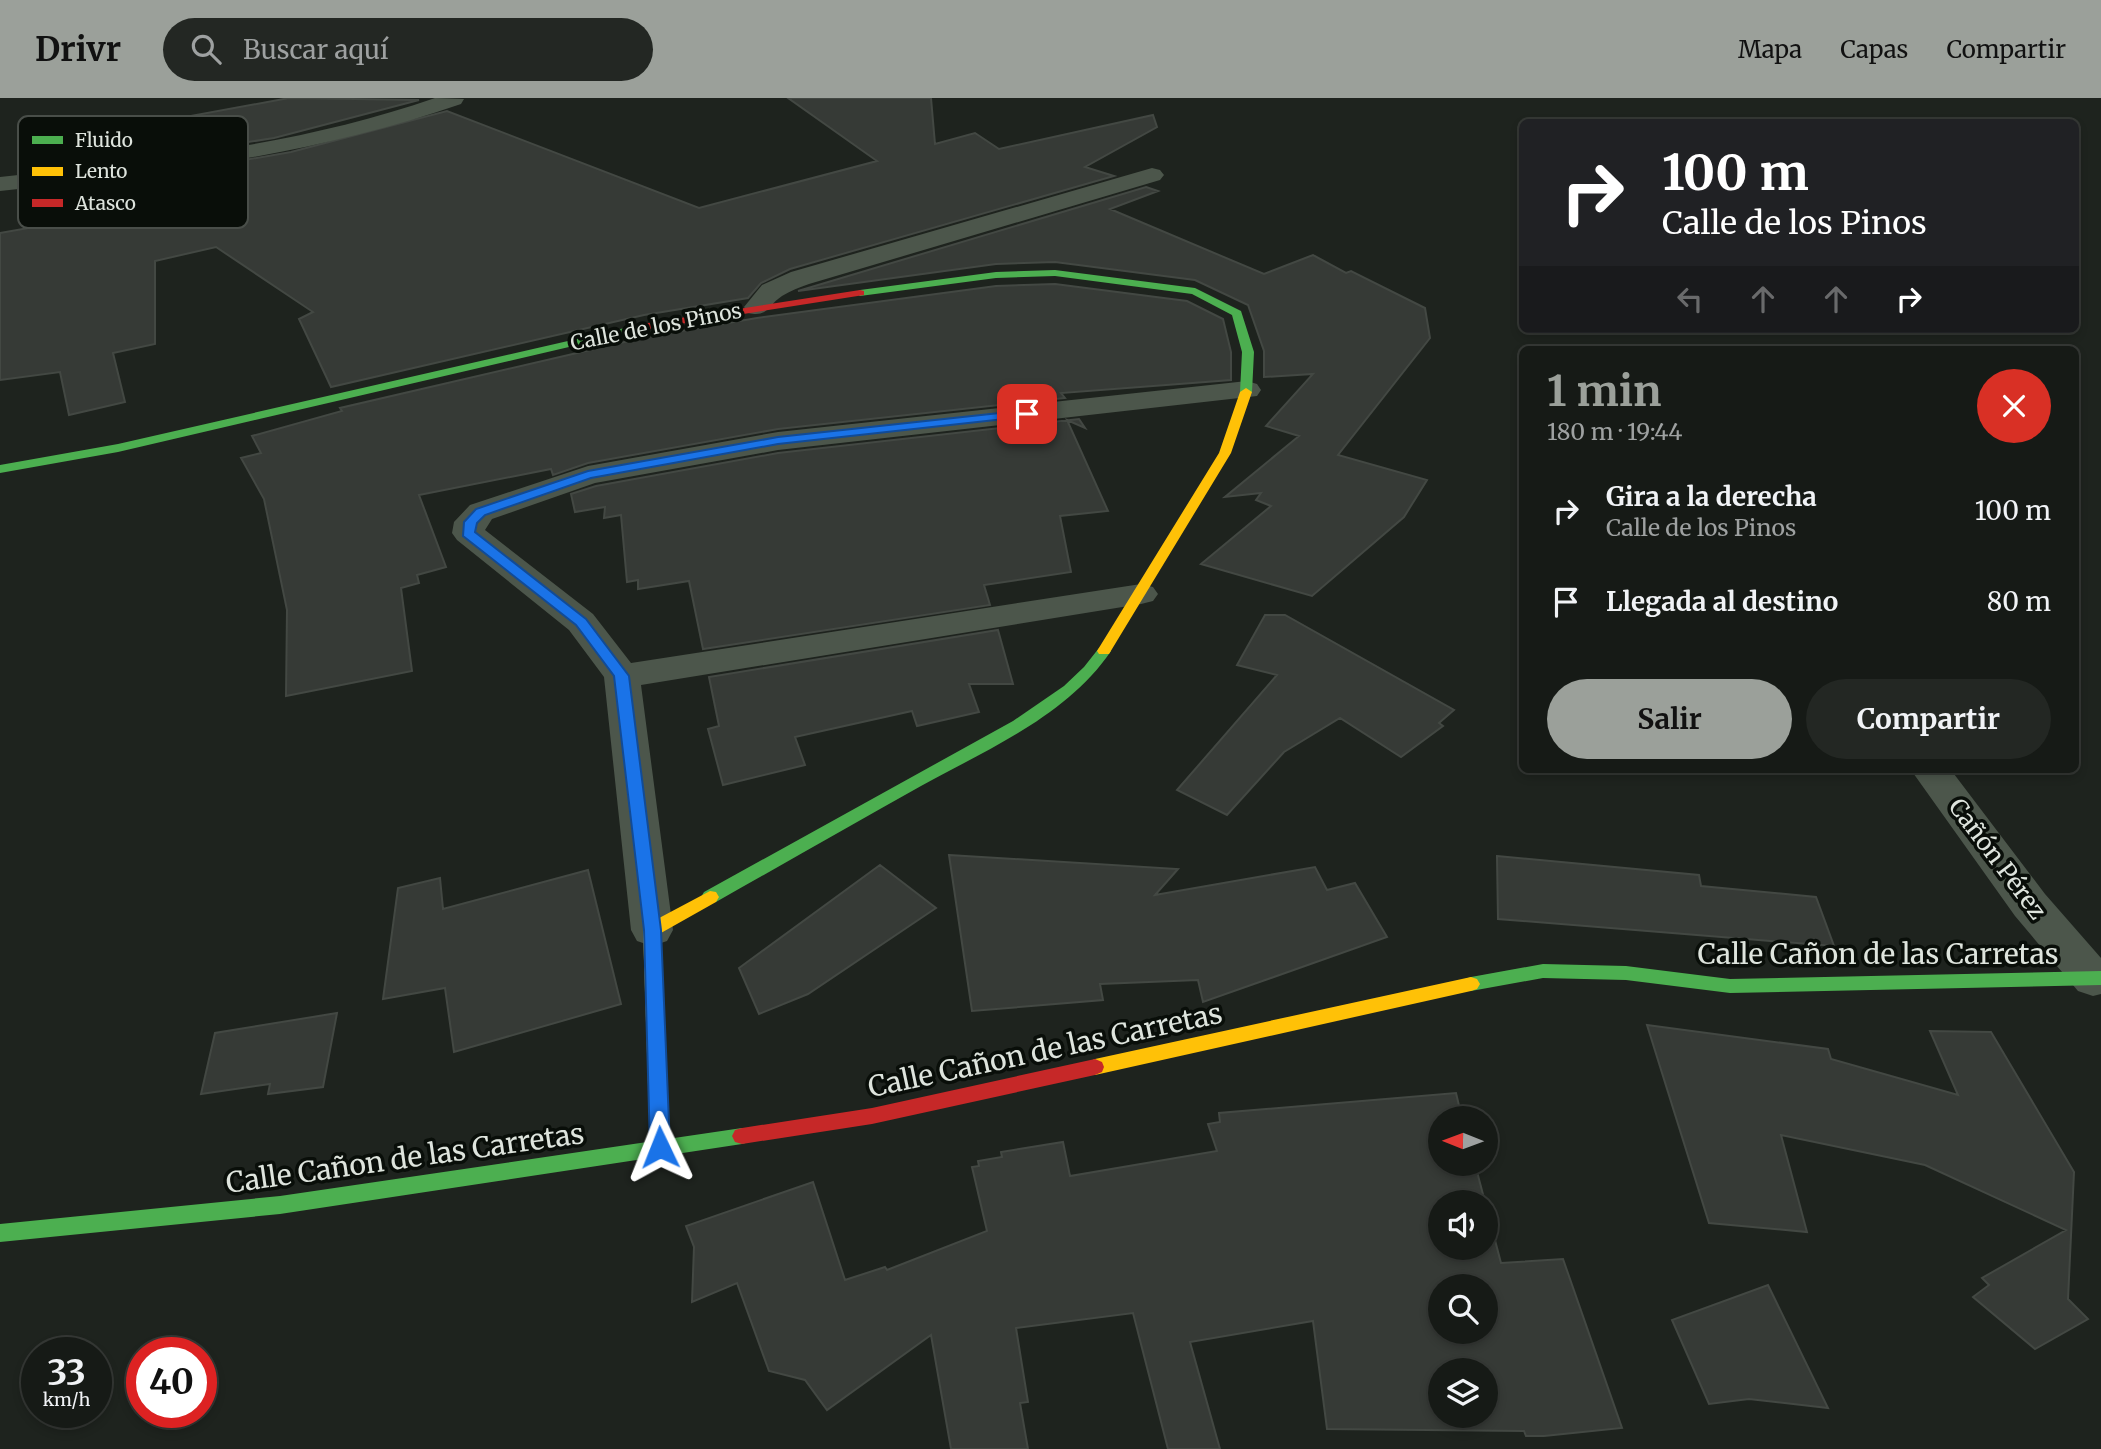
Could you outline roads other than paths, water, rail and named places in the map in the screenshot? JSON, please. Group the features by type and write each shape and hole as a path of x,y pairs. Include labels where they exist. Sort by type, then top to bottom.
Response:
{"street":[{"path":"248,152 366,128 453,99"},
{"path":"757,307 771,291 800,278 1152,175"},
{"path":"0,184 18,182"},
{"name":"Calle de los Pinos","path":"0,469 118,448 645,326 757,307 996,275 1055,273 1143,282 1195,291 1237,313 1248,352 1247,390 1225,453 1096,664 1050,703 652,930"},
{"path":"660,1147 652,930 622,676 581,622 468,533 470,522 481,512 588,475 778,441 1247,390"},
{"path":"622,676 1141,594"},
{"name":"Cañón Pérez","path":"1932,773 2030,905 2097,979"},
{"name":"Calle Cañon de las Carretas","path":"0,1233 280,1205 872,1116 1543,971 1626,973 1730,986 2097,979"}]}
